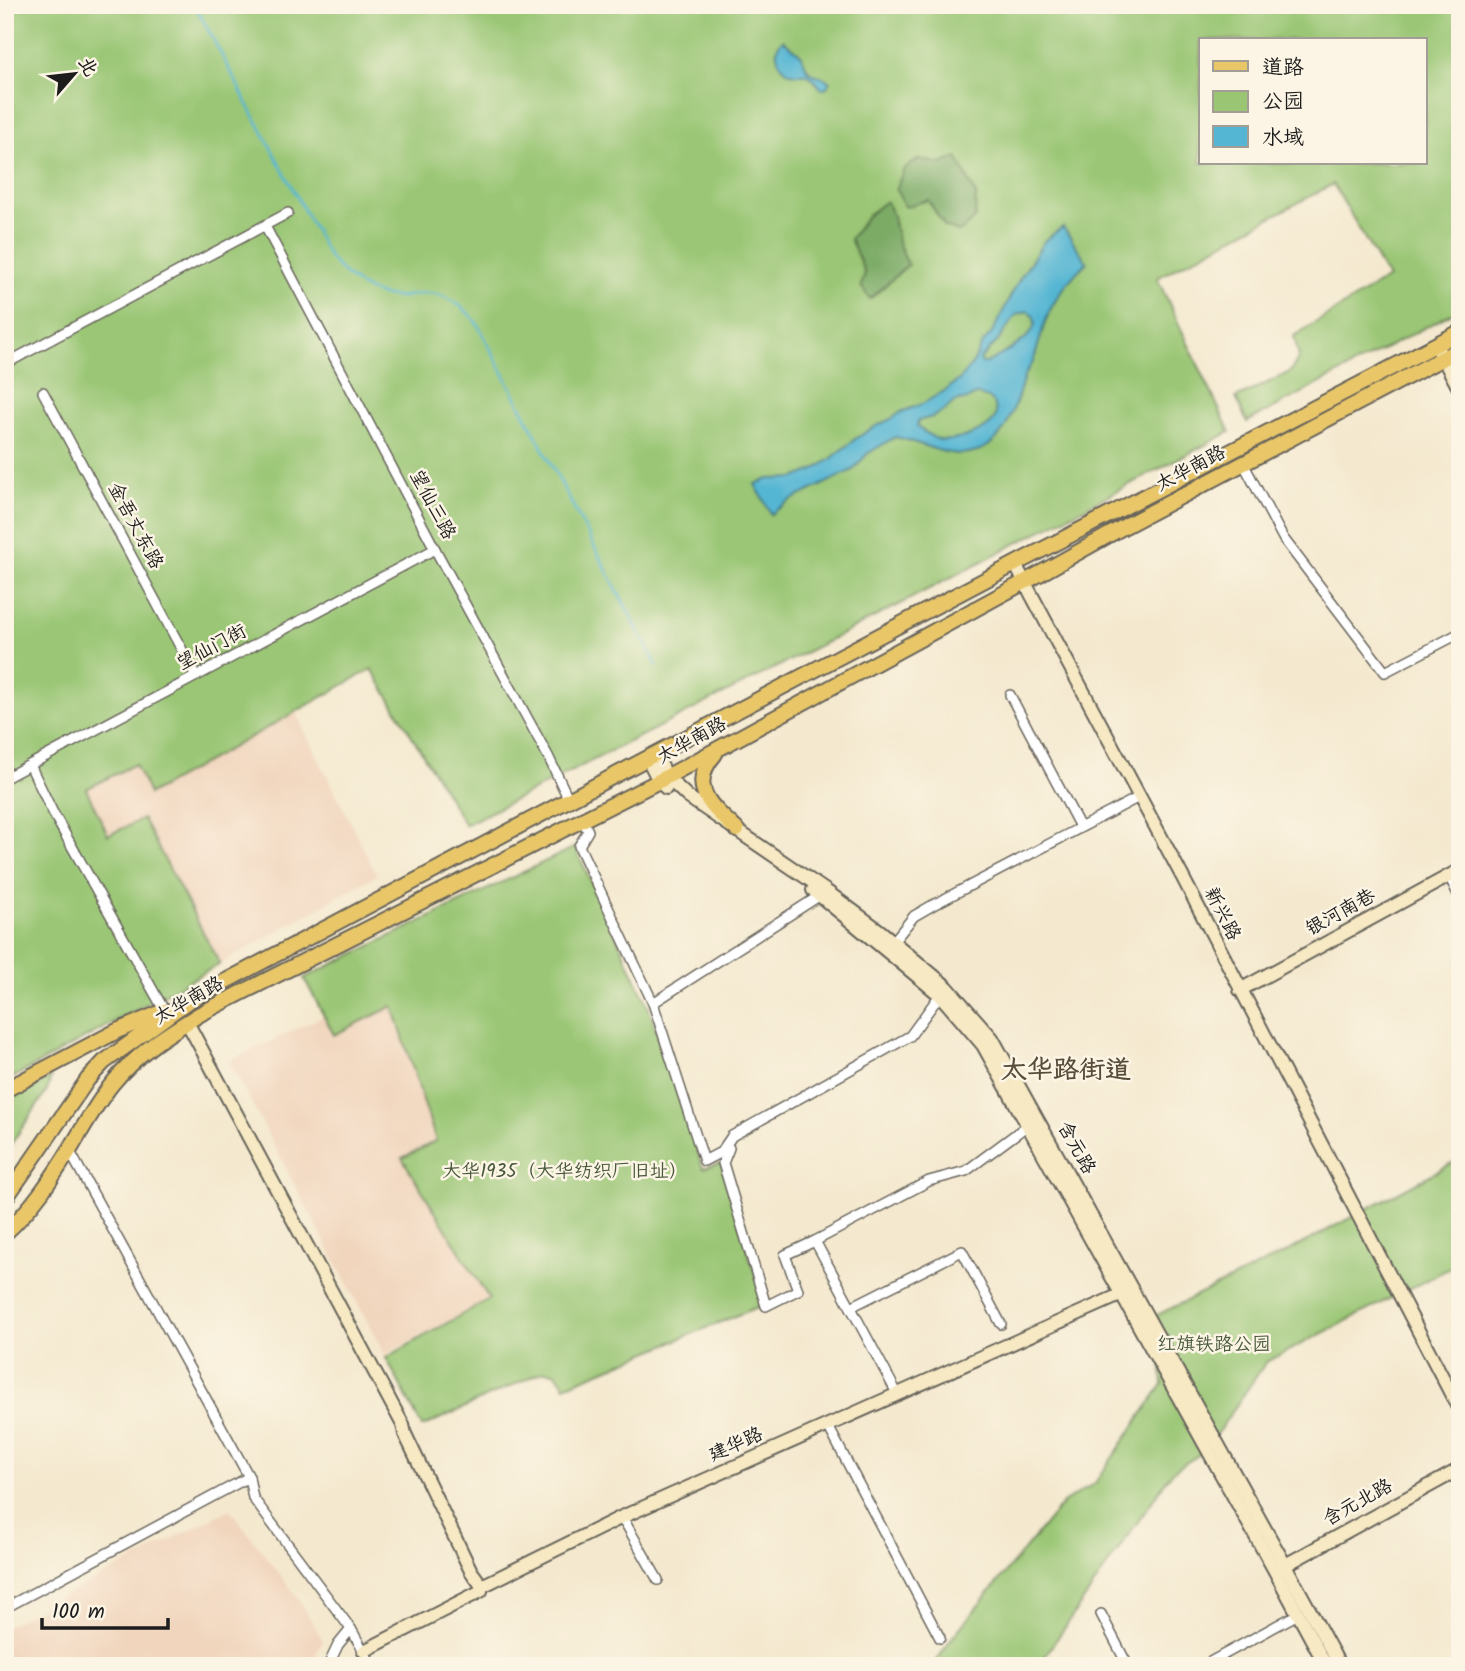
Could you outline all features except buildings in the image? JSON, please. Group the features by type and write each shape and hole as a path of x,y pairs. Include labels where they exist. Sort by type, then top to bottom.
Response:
{"main road":[{"name":"太华南路","path":"5,1199 88,1079 104,1062 188,1000 1460,332"},
{"name":"太华南路","path":"5,1233 37,1199 104,1095 125,1069 147,1048 187,1022 663,779 1125,526 1460,349"},
{"path":"724,745 705,766 701,777 702,788 712,806 737,830"},
{"path":"5,1090 117,1031 188,1000"}],"street":[{"path":"5,365 288,213"},
{"name":"望仙三路","path":"265,226 569,800"},
{"path":"1435,344 1460,390"},
{"name":"金吾丈东路","path":"43,392 196,676"},
{"path":"1243,463 1283,538 1385,672 1460,633"},
{"name":"望仙门街","path":"5,778 435,549"},
{"name":"新兴路","path":"1015,564 1460,1411"},
{"path":"1010,695 1080,827"},
{"name":"含元路","path":"652,757 663,779 683,804 803,882 940,995 983,1045 1127,1292"},
{"path":"30,765 52,811 164,1010"},
{"name":"含元路","path":"663,779 826,891 893,942 947,986 992,1038 1127,1292 1280,1568 1340,1666"},
{"path":"893,942 914,916 1139,797"},
{"path":"582,820 588,831 579,846 653,1003 704,1161 721,1152 732,1136 910,1036 940,995"},
{"path":"1454,873 1460,898"},
{"name":"银河南巷","path":"1240,990 1454,873"},
{"path":"653,1003 819,896"},
{"path":"187,1022 403,1425 471,1571 482,1586"},
{"path":"732,1136 723,1163 766,1306 798,1290 785,1255 929,1181 966,1171 1028,1125"},
{"path":"69,1150 249,1477 253,1498 351,1629 372,1666"},
{"path":"815,1241 898,1395"},
{"path":"851,1307 962,1251 1001,1324"},
{"name":"建华路","path":"364,1651 481,1591 482,1586 622,1517 1127,1292"},
{"path":"828,1426 940,1638"},
{"name":"含元北路","path":"1280,1568 1460,1469"},
{"path":"5,1608 249,1477"},
{"path":"622,1517 658,1580"},
{"name":"含元路","path":"1280,1568 1298,1614 1326,1666"},
{"path":"1101,1614 1128,1666"},
{"path":"1203,1666 1298,1614"},
{"path":"328,1666 338,1645 351,1629"}],"shaded area":[{"path":"295,712 377,875 220,964 143,820 108,835 85,790 135,764 150,794"},
{"path":"392,1006 435,1140 401,1157 488,1299 385,1355 229,1061 323,1016 334,1036"},
{"path":"230,1509 298,1598 323,1640 310,1666 5,1666 5,1627"}],"green space":[{"path":"5,5 1460,5 1460,309 1247,422 1236,398 1290,372 1299,357 1294,336 1388,278 1333,184 1157,278 1230,432 848,631 465,825 372,669 149,794 135,764 86,789 108,835 143,819 220,964 5,1082"},
{"path":"957,157 976,195 975,219 959,232 945,227 928,200 905,207 896,189 904,169 919,159 942,164"},
{"path":"886,201 908,265 870,299 861,286 865,273 850,239 868,215"},
{"name":"大华1935（大华纺织厂旧址）","path":"575,847 647,1003 703,1168 721,1163 761,1294 760,1306 565,1386 555,1372 544,1371 422,1427 386,1358 489,1299 402,1158 436,1141 393,1006 334,1035 304,978"},
{"path":"51,1077 47,1091 5,1153 5,1102"},
{"name":"红旗铁路公园","path":"1460,1159 1460,1263 1266,1362 1200,1454 1173,1471 1038,1666 933,1666 954,1635 1063,1503 1095,1483 1163,1384 1157,1315 1285,1253"}],"water":[{"path":"783,40 801,55 809,71 830,82 827,87 822,89 808,75 794,74 781,65 777,50"},
{"path":"1063,227 1087,262 1058,295 1051,308 1009,420 996,439 977,451 956,454 895,437 867,454 853,470 789,501 771,514 755,484 769,479 794,478 812,471 872,428 922,404 960,379 992,333 1019,280 1045,240","holes":["1028,311 1034,318 1030,334 1022,342 982,363 980,359 998,341 1016,315","978,394 990,399 996,410 990,424 983,429 965,437 941,440 917,426 918,421 944,411 954,402"]}],"waterway":[{"path":"195,5 335,264 358,284 377,294 397,297 432,293 448,298 468,313 478,325 657,666"}],"district":[{"name":"太华路街道","path":"1066,1071"}]}
